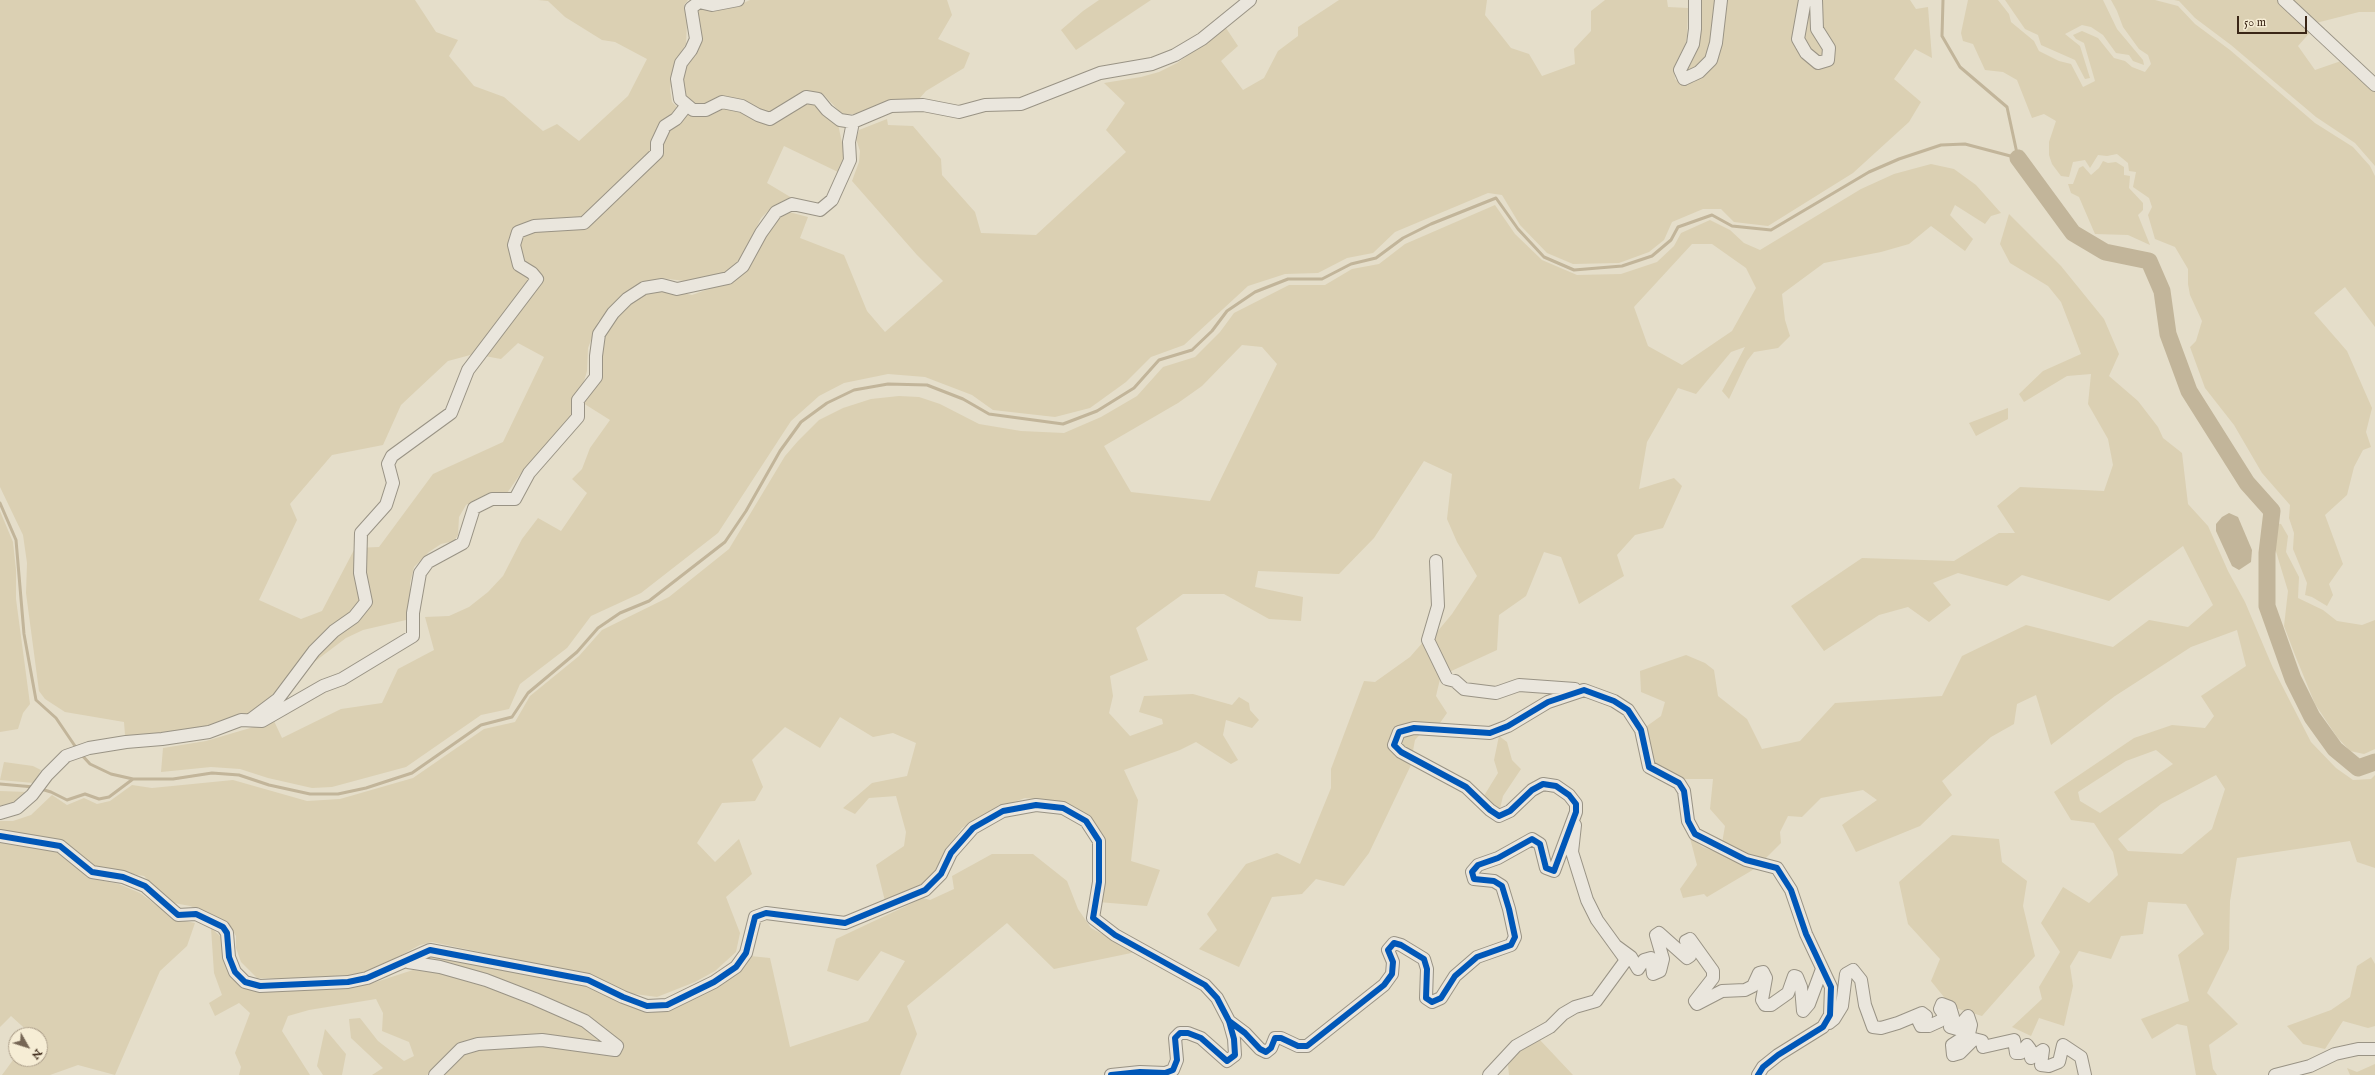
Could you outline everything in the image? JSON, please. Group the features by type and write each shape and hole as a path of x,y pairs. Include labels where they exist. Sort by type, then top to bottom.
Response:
{"street":[{"path":"738,0 712,5 699,2 691,8 696,39 691,50 681,63 677,79 680,99 693,110 706,110 722,102 742,106 758,116 770,119 806,97 818,99 827,110 840,120 853,122 891,106 923,105 959,112 985,105 1021,104 1100,73 1152,64 1175,55 1202,39 1250,0"},
{"path":"1695,0 1693,44 1680,70 1684,79 1699,72 1711,60 1716,42 1721,0"},
{"path":"1805,0 1798,39 1806,53 1818,63 1828,60 1829,48 1817,29 1816,0"},
{"path":"2284,0 2375,85"},
{"path":"250,720 278,699 314,651 334,631 354,617 366,602 360,573 361,533 386,505 393,483 388,464 392,456 450,413 468,370 537,279 532,273 519,265 514,245 518,232 534,226 584,223 657,153 657,143 665,126 676,119 687,105"},
{"path":"0,813 17,808 32,796 47,775 66,756 89,748 209,732 241,720 262,721 275,715 323,686 342,679 412,636 413,614 420,573 428,562 463,543 474,508 492,499 515,499 529,474 578,417 578,400 596,377 596,356 599,334 613,313 627,299 644,288 662,285 677,289 728,278 743,266 761,233 776,212 792,204 820,210 832,200 850,160 849,142 853,122"},
{"path":"1436,561 1438,606 1428,640 1447,679 1455,681 1464,689 1496,693 1518,685 1584,690 1614,701 1628,710 1641,730 1649,767 1679,784 1684,791 1688,821 1695,834 1746,860 1778,868 1790,890 1822,970 1831,987 1830,1015 1822,1027"},
{"path":"1489,1075 1516,1046 1550,1027 1563,1014 1575,1007 1596,1001 1626,960 1597,920 1579,878 1572,852 1576,804 1569,795 1556,786 1543,784 1532,790 1510,811 1499,816 1490,810 1466,787 1402,752 1394,745 1399,732 1414,728 1490,733 1508,726 1548,702 1584,690"},
{"path":"0,836 60,846 92,872 123,877 145,886 178,915 196,914 223,927 227,933 229,957 235,972 246,982 260,986 348,982 367,978 408,962 430,950 588,980 623,997 647,1006 667,1005 714,982 736,967 746,953 755,917 766,913 845,923 925,890 941,874 951,853 973,828 1003,811 1036,805 1063,808 1086,821 1099,841 1099,882 1093,918 1115,935 1205,985 1217,998 1229,1021 1234,1039 1235,1055 1228,1061 1201,1038 1188,1033 1180,1033 1175,1038 1177,1060 1173,1070 1165,1073 1140,1072 1110,1075"},
{"path":"1229,1021 1245,1033 1260,1049 1266,1052 1271,1048 1275,1038 1281,1038 1298,1046 1307,1046 1384,985 1392,974 1393,962 1388,950 1394,944 1401,945 1424,959 1427,969 1426,998 1432,1002 1441,998 1455,976 1477,957 1511,945 1515,937 1509,908 1502,886 1494,881 1474,880 1472,872 1478,865 1498,858 1532,839 1540,844 1546,868 1554,871 1576,812"},
{"path":"1616,946 1631,957 1638,969 1644,960 1651,958 1653,974 1660,971 1663,959 1656,935 1659,933 1687,958 1690,956 1686,941 1690,939 1713,971 1713,978 1695,1001 1697,1004 1722,991 1745,990 1753,986 1759,973 1763,972 1766,978 1762,1000 1765,1005 1771,1005 1788,992 1794,976 1797,977 1801,987 1803,1011 1809,1004 1822,970"},
{"path":"408,962 440,967 486,980 535,999 585,1021 617,1046 615,1050 542,1040 478,1044 461,1049 435,1075"},
{"path":"1758,1075 1763,1067 1778,1055 1834,1020 1842,1006 1846,974 1853,970 1860,980 1865,1005 1874,1027 1881,1028 1922,1013 1926,1016 1918,1022 1921,1026 1929,1026 1940,1021 1945,1016 1940,1009 1942,1004 1950,1007 1952,1017 1950,1027 1956,1029 1968,1016 1971,1025 1969,1034 1952,1045 1953,1055 1960,1053 1974,1039 1982,1041 1983,1047 2014,1040 2016,1053 2021,1053 2027,1045 2030,1049 2031,1058 2043,1050 2041,1065 2049,1066 2059,1062 2063,1045 2081,1057 2085,1075"},
{"path":"2275,1075 2310,1066 2335,1054 2358,1049 2375,1050"}],"shaded area":[{"path":"0,0 415,0 436,32 458,40 449,56 474,86 504,97 543,131 557,124 579,141 628,96 647,59 615,42 602,40 565,17 548,1 538,0 688,0 684,5 687,22 686,44 675,64 670,89 672,102 682,112 723,107 742,111 757,119 807,101 815,105 838,124 845,157 838,172 784,146 767,183 792,198 771,208 761,218 742,258 723,274 684,281 661,278 641,285 615,303 598,322 588,348 587,371 574,416 524,469 507,493 487,495 466,505 459,517 458,535 454,541 441,544 429,552 414,567 410,583 411,607 406,620 363,630 346,638 277,690 255,714 235,717 203,727 160,736 125,735 124,722 65,712 45,699 39,691 26,593 27,563 23,535 0,487","holes":["518,343 544,357 503,442 433,474 379,547 355,548 322,611 301,619 259,600 297,520 290,504 332,455 383,445 401,405 448,361 474,354 501,359"]},
{"path":"750,0 947,0 952,15 938,39 970,53 964,68 926,91 919,99 872,108 854,114 842,114 823,94 809,91 798,96 768,115 704,105 693,106 684,98 682,66 694,53 694,8 699,7 711,10 735,7"},
{"path":"1099,0 1151,0 1076,50 1061,30 1083,11"},
{"path":"1339,0 1487,0 1485,15 1511,48 1529,54 1542,76 1575,64 1574,49 1591,31 1591,11 1605,0 1667,0 1668,7 1688,8 1687,36 1684,51 1674,68 1675,79 1682,85 1694,82 1705,75 1716,61 1725,0 1800,0 1793,41 1801,56 1818,69 1831,63 1821,27 1820,0 1910,0 1916,9 1928,7 1932,58 1915,49 1894,79 1921,102 1909,122 1853,173 1768,226 1734,222 1721,209 1703,209 1672,222 1664,240 1649,252 1619,263 1573,264 1547,253 1520,225 1502,195 1488,193 1395,232 1373,253 1347,258 1318,273 1285,274 1248,286 1184,345 1151,357 1126,382 1090,408 1055,417 993,410 972,395 925,377 888,374 844,383 819,396 791,421 718,533 641,593 591,616 567,648 520,684 509,709 481,715 406,767 332,787 312,788 268,778 240,769 211,767 161,772 163,748 206,741 274,721 282,738 341,709 382,703 398,669 434,650 425,617 449,616 469,607 488,592 503,576 522,539 538,518 561,531 587,493 572,479 582,469 590,448 610,420 583,403 602,337 616,314 646,291 660,288 692,295 728,282 778,217 789,212 808,217 800,238 844,255 867,311 885,332 943,281 917,255 852,181 859,162 860,151 856,139 859,130 887,119 888,125 913,126 941,159 942,175 975,212 981,233 1036,235 1126,152 1106,130 1125,103 1104,83 1141,77 1159,72 1177,63 1226,28 1238,46 1221,61 1243,90 1264,78 1278,51 1298,36 1298,27"},
{"path":"1701,0 1718,0 1709,58 1690,74 1686,70 1700,39"},
{"path":"1808,0 1813,0 1824,51 1820,58 1811,52 1803,40"},
{"path":"1968,0 1998,0 2009,14 2011,22 2034,41 2039,51 2059,61 2071,64 2083,87 2095,81 2084,43 2076,39 2073,35 2082,31 2098,38 2114,58 2125,61 2132,67 2145,72 2151,64 2148,55 2139,49 2123,27 2111,0 2155,0 2178,6 2195,24 2230,50 2315,123 2353,147 2370,166 2375,176 2375,327 2345,287 2314,313 2347,351 2372,408 2366,432 2371,447 2363,450 2354,467 2347,495 2325,515 2343,564 2329,584 2333,595 2327,606 2312,597 2305,595 2307,583 2293,549 2294,533 2289,518 2290,505 2262,473 2234,425 2205,388 2190,347 2196,341 2202,321 2190,295 2188,269 2175,247 2155,239 2148,215 2152,207 2149,198 2133,187 2136,172 2129,171 2128,163 2117,154 2107,156 2098,155 2090,168 2085,160 2073,162 2069,177 2061,176 2052,164 2049,155 2049,142 2056,121 2044,114 2032,118 2017,80 2003,72 1985,70 1973,44 1963,41 1961,33"},
{"path":"2005,0 2103,0 2117,29 2143,60 2144,65 2133,61 2129,55 2116,53 2103,35 2091,27 2082,25 2065,34 2080,46 2090,78 2085,79 2075,60 2041,45 2038,35 2025,29"},
{"path":"2174,0 2277,0 2313,29 2298,46 2315,70 2341,61 2375,91 2375,166 2355,143 2316,117 2231,45 2195,18 2179,1"},
{"path":"2292,0 2375,0 2375,12 2359,12 2316,23"},
{"path":"2103,161 2108,163 2116,162 2124,167 2124,175 2130,176 2129,188 2143,203 2143,210 2138,215 2150,245 2128,235 2095,234 2079,197 2071,193 2068,184 2073,184 2079,168 2083,166 2091,175 2099,168"},
{"path":"1931,164 1954,169 1976,185 2001,213 1991,216 1985,224 1955,205 1950,215 1973,239 1965,251 1931,226 1909,244 1881,252 1824,263 1782,294 1785,320 1790,336 1778,348 1754,352 1747,361 1729,399 1722,391 1745,347 1731,352 1696,394 1678,388 1647,442 1639,489 1674,478 1682,486 1663,528 1635,535 1617,555 1624,576 1579,604 1561,557 1544,552 1526,596 1499,615 1497,650 1447,673 1432,638 1452,614 1477,576 1457,542 1447,519 1452,474 1424,461 1374,538 1339,574 1258,571 1255,587 1303,597 1301,621 1269,619 1224,594 1183,594 1136,628 1148,660 1110,676 1113,696 1109,713 1130,736 1163,724 1162,719 1139,712 1144,696 1193,694 1232,705 1239,697 1249,703 1250,710 1259,720 1252,728 1226,720 1223,735 1238,760 1231,764 1196,742 1180,750 1124,770 1138,800 1131,861 1160,870 1147,906 1098,902 1103,840 1060,802 1025,798 995,809 962,828 943,854 935,873 921,887 885,901 876,865 904,846 906,832 896,796 869,798 855,814 843,808 872,783 907,776 916,743 893,733 873,737 840,717 820,748 785,727 752,760 763,787 755,801 722,803 697,843 715,862 739,839 752,874 726,897 740,933 736,952 715,971 695,982 657,997 627,993 594,976 432,942 420,945 366,974 282,979 257,978 241,962 236,948 236,936 229,925 215,916 190,906 174,903 157,890 144,876 92,867 60,843 0,831 0,821 13,821 31,815 52,795 67,805 84,798 97,804 110,801 132,785 152,788 233,780 307,801 340,799 413,778 484,729 515,722 530,696 579,656 602,630 669,597 729,549 785,456 819,420 843,408 871,399 899,396 919,397 940,404 979,424 1021,431 1064,433 1101,417 1137,396 1163,367 1195,357 1220,332 1234,313 1289,285 1325,285 1352,269 1379,264 1405,244 1495,205 1515,234 1542,260 1577,275 1621,274 1657,262 1674,246 1681,233 1710,220 1730,230 1744,243 1760,250 1861,189 1894,174","holes":["1692,244 1712,244 1746,268 1756,288 1732,331 1682,365 1648,346 1634,307","1242,345 1262,347 1277,364 1210,501 1131,492 1104,446 1178,403 1202,386"]},
{"path":"2009,214 2061,266 2104,319 2119,354 2109,376 2138,401 2158,427 2163,438 2182,453 2188,504 2208,526 2228,571 2245,602 2273,668 2311,742 2336,768 2353,780 2371,779 2375,775 2375,868 2357,862 2350,841 2237,858 2230,901 2229,949 2207,993 2238,1024 2209,1045 2213,1069 2217,1075 2196,1075 2187,1026 2177,1024 2152,1039 2141,1019 2189,1001 2178,955 2204,934 2186,904 2148,902 2143,934 2121,936 2111,959 2079,951 2070,966 2073,986 2064,1026 2039,1018 2031,1036 2012,1027 2042,999 2039,987 2060,952 2041,923 2063,887 2089,903 2118,875 2113,852 2094,823 2071,820 2054,792 2134,738 2172,725 2205,728 2214,716 2201,696 2246,666 2237,630 2191,647 2115,696 2051,745 2036,695 2017,704 2014,724 1991,737 1942,781 1952,795 1920,826 1856,852 1842,825 1877,800 1863,790 1821,798 1802,817 1788,816 1780,832 1781,843 1765,859 1746,855 1722,843 1725,826 1710,809 1713,779 1682,779 1653,763 1647,726 1661,716 1665,702 1641,692 1640,671 1686,655 1705,663 1714,670 1718,696 1747,719 1762,749 1800,741 1835,703 1942,696 1962,656 2026,625 2113,647 2149,620 2188,627 2213,605 2183,546 2109,601 2022,575 2007,586 1958,573 1933,583 1951,605 1929,622 1908,607 1879,615 1824,651 1791,606 1862,558 1954,561 1999,533 2015,533 1997,506 2020,487 2104,491 2113,465 2108,439 2088,404 2091,374 2067,376 2024,402 2019,394 2043,371 2081,354 2061,302 2048,286 2010,263 2000,244","holes":["2156,750 2173,764 2100,813 2080,801 2078,792 2126,761","2216,775 2225,789 2212,829 2182,854 2128,851 2118,839 2161,804"]},
{"path":"2008,408 2008,419 1976,436 1969,423"},
{"path":"0,511 13,542 16,570 16,599 30,704 23,713 18,729 0,732"},
{"path":"2229,513 2238,517 2252,550 2251,562 2239,570 2232,566 2216,531 2216,524 2222,517"},
{"path":"2275,523 2281,524 2288,536 2286,552 2299,577 2298,598 2323,610 2337,621 2362,625 2375,620 2375,749 2364,754 2350,751 2337,737 2315,704 2295,655 2284,626 2288,591 2274,545"},
{"path":"1424,641 1440,679 1436,696 1447,713 1440,723 1415,724 1399,729 1396,752 1411,765 1369,853 1344,886 1316,879 1302,894 1272,897 1239,967 1199,949 1217,930 1207,914 1246,864 1277,853 1300,864 1331,788 1331,769 1364,681 1375,682 1410,657"},
{"path":"1423,731 1415,740 1412,756 1397,745 1401,734"},
{"path":"1499,736 1507,742 1512,760 1521,769 1503,796 1499,813 1482,799 1498,773 1494,760"},
{"path":"4,762 33,766 41,770 34,783 0,780"},
{"path":"0,791 27,792 14,804 0,808"},
{"path":"1952,835 1999,839 2002,862 2027,881 2023,906 2035,956 1982,1016 1952,1007 1931,981 1940,959 1908,924 1899,882"},
{"path":"1690,838 1703,847 1756,868 1707,897 1704,894 1683,898 1680,889 1697,865"},
{"path":"0,841 58,851 88,878 119,884 140,893 175,919 195,923 187,946 160,971 115,1075 78,1065 50,1075 2,1075 8,1067 48,1067 48,1027 23,1027 11,1016 0,1027"},
{"path":"992,854 1033,854 1067,881 1078,909 1091,928 1136,952 1054,969 1007,923 907,1006 917,1034 900,1075 442,1075 464,1052 481,1048 499,1049 517,1046 543,1046 618,1056 621,1044 602,1031 421,960 437,954 585,986 649,1013 669,1009 716,988 739,971 750,956 770,958 790,1047 868,1021 905,961 881,951 858,981 827,971 836,939 923,898 930,900 954,889 952,876"},
{"path":"211,928 221,937 226,962 247,988 259,992 350,987 370,984 413,970 439,973 485,985 532,1003 583,1026 608,1045 539,1036 469,1040 455,1046 427,1075 372,1075 383,1068 351,1038 349,1019 360,1018 378,1041 404,1061 414,1056 409,1042 382,1031 383,1013 376,999 309,1010 288,1016 282,1031 310,1075 239,1075 241,1067 235,1053 250,1013 239,1003 215,1016 209,1003 222,995 214,973"},
{"path":"2371,957 2375,964 2375,1026 2368,1028 2343,1021 2325,1049 2303,1044 2287,1026 2331,1010 2350,997 2357,966"},
{"path":"325,1029 346,1054 342,1075 323,1075 317,1066"},
{"path":"1540,1040 1573,1075 1509,1075 1508,1065 1519,1050"},
{"path":"2375,1064 2375,1075 2350,1075 2347,1068 2357,1072"}],"waterway":[{"path":"41,789 67,800 85,794 99,799 109,797 133,779 173,779 212,773 239,775 269,785 310,794 338,794 366,788 412,773 481,725 512,717 528,693 577,652 598,628 620,613 649,601 725,542 746,511 780,451 801,422 827,403 854,390 888,384 927,385 963,399 989,414 1063,424 1097,411 1134,388 1159,360 1192,350 1212,331 1227,311 1255,292 1288,279 1322,279 1351,264 1376,258 1403,238 1431,224 1496,198 1518,229 1544,257 1574,270 1622,266 1652,256 1671,240 1678,227 1712,215 1732,226 1771,230 1869,172 1899,159 1941,145 1965,144 2018,158 2007,107 1960,67 1942,36 1943,0"},
{"path":"2018,158 2073,233 2105,252 2149,261 2162,291 2168,334 2189,391 2247,483 2272,511 2267,553 2267,606 2293,679 2312,717 2335,749 2358,768 2375,762"},
{"path":"0,503 16,540 24,634 36,700 56,718 77,749"},
{"path":"80,753 90,764 111,774 133,779"},
{"path":"0,784 34,787"}],"cycle path":[{"path":"1229,1021 1245,1033 1260,1049 1266,1052 1271,1048 1275,1038 1281,1038 1298,1046 1307,1046 1384,985 1392,974 1393,962 1388,950 1394,943 1401,945 1424,959 1427,969 1426,998 1432,1002 1441,998 1455,976 1477,957 1511,945 1515,937 1502,886 1494,881 1474,879 1472,872 1478,865 1498,858 1532,839 1540,844 1546,868 1554,871 1576,812 1576,804 1569,795 1556,786 1543,784 1532,790 1510,811 1499,816 1490,810 1466,787 1401,752 1394,745 1399,732 1414,728 1490,733 1508,726 1548,702 1584,690 1614,701 1628,710 1641,730 1649,767 1679,783 1684,791 1688,821 1695,834 1746,860 1777,868 1791,890 1806,934 1831,987 1830,1015 1823,1027 1778,1055 1763,1067 1758,1075"},
{"path":"0,836 60,846 92,872 123,877 145,886 178,915 196,914 223,927 227,933 229,957 235,972 245,982 260,986 348,982 367,978 430,950 588,980 623,997 647,1006 667,1005 714,982 736,967 746,953 755,917 766,913 845,923 925,890 941,874 951,853 973,828 1003,811 1036,805 1063,808 1086,821 1099,841 1099,882 1093,918 1115,935 1205,985 1217,998 1229,1021 1234,1039 1235,1055 1227,1061 1201,1038 1188,1033 1180,1033 1175,1038 1177,1060 1173,1070 1165,1073 1140,1072 1111,1075"}]}
